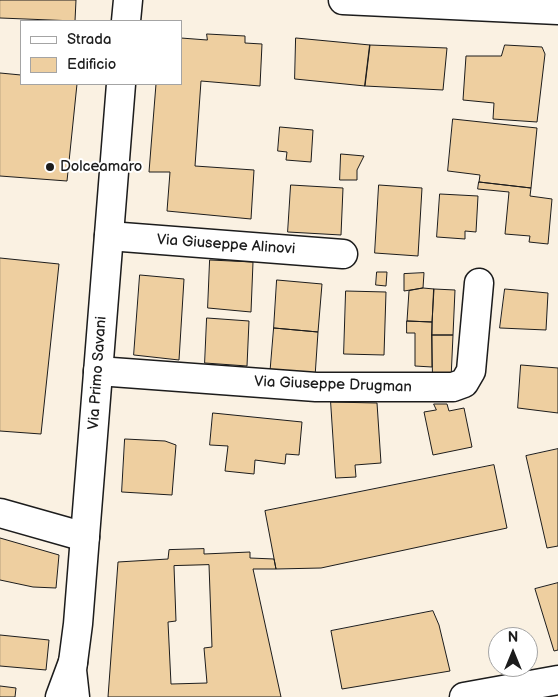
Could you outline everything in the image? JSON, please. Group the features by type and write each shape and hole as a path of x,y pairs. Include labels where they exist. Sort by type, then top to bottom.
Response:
{"street":[{"path":"126,20 128,0"},
{"path":"344,0 452,3 558,10"},
{"name":"Via Primo Savani","path":"75,697 72,678 73,662 85,537 121,85"},
{"name":"Via Giuseppe Alinovi","path":"109,236 343,254"},
{"name":"Via Giuseppe Drugman","path":"98,371 316,387 454,387 464,383 471,371 479,283"},
{"path":"0,513 85,537"},
{"name":"Via Primo Savani","path":"60,697 73,662"},
{"path":"464,697 558,680"}],"building":[{"path":"0,0 76,0 75,20 0,18"},
{"path":"207,34 245,36 245,43 262,44 260,86 201,81 195,166 254,170 251,219 167,211 170,172 149,172 156,85 182,85 182,38 207,40"},
{"path":"296,38 370,45 365,86 295,79"},
{"path":"370,45 447,48 443,90 365,86"},
{"path":"505,45 542,47 545,54 537,122 493,119 494,103 463,100 466,56 501,56"},
{"path":"0,73 20,75 20,85 77,85 67,181 0,176"},
{"path":"453,119 537,128 531,188 479,182 480,175 448,171"},
{"path":"280,127 313,130 311,162 286,160 287,152 278,151"},
{"path":"341,154 364,156 357,170 357,180 340,180"},
{"path":"479,182 531,188 530,196 552,199 548,244 529,242 530,236 505,234 509,192 478,189"},
{"path":"291,185 343,188 341,235 288,232"},
{"path":"379,185 422,188 418,256 375,253"},
{"path":"440,194 478,196 476,232 465,231 465,239 437,237"},
{"path":"0,258 59,264 41,434 0,431"},
{"path":"210,260 253,262 251,312 208,308"},
{"path":"377,272 387,272 386,286 376,285"},
{"path":"424,273 423,288 404,291 404,274"},
{"path":"140,275 184,279 179,360 134,355"},
{"path":"277,280 322,284 318,332 274,328"},
{"path":"423,288 434,289 432,322 407,321 409,291"},
{"path":"434,289 455,290 453,335 432,335"},
{"path":"505,289 548,293 546,330 500,328"},
{"path":"346,291 386,292 384,355 344,354"},
{"path":"207,318 249,321 247,366 205,363"},
{"path":"407,321 432,322 432,367 415,366 415,333 407,333"},
{"path":"274,328 318,332 315,377 270,376"},
{"path":"432,335 453,335 451,379 433,379"},
{"path":"521,365 558,368 558,413 518,408"},
{"path":"331,402 377,403 381,463 355,465 356,477 336,478"},
{"path":"434,404 447,404 449,411 464,408 472,447 433,455 424,412 436,410"},
{"path":"213,413 302,422 299,455 286,454 285,464 255,460 254,474 225,471 228,446 210,445"},
{"path":"125,439 165,441 176,445 172,495 122,492"},
{"path":"558,449 558,546 547,548 526,456"},
{"path":"494,465 507,528 321,568 276,569 265,511"},
{"path":"0,538 59,555 56,588 33,587 0,580"},
{"path":"204,549 204,554 250,552 250,558 274,559 276,569 253,569 281,697 108,697 118,562 168,559 169,550","holes":["209,565 212,647 204,648 207,683 171,684 168,622 176,621 174,566"]},
{"path":"558,583 558,650 554,651 535,589"},
{"path":"433,611 439,625 450,671 342,689 331,631"},
{"path":"0,635 49,640 46,670 0,666"},
{"path":"0,686 16,688 15,697 0,697"}],"place":[{"name":"Dolceamaro","path":"50,167"}]}
